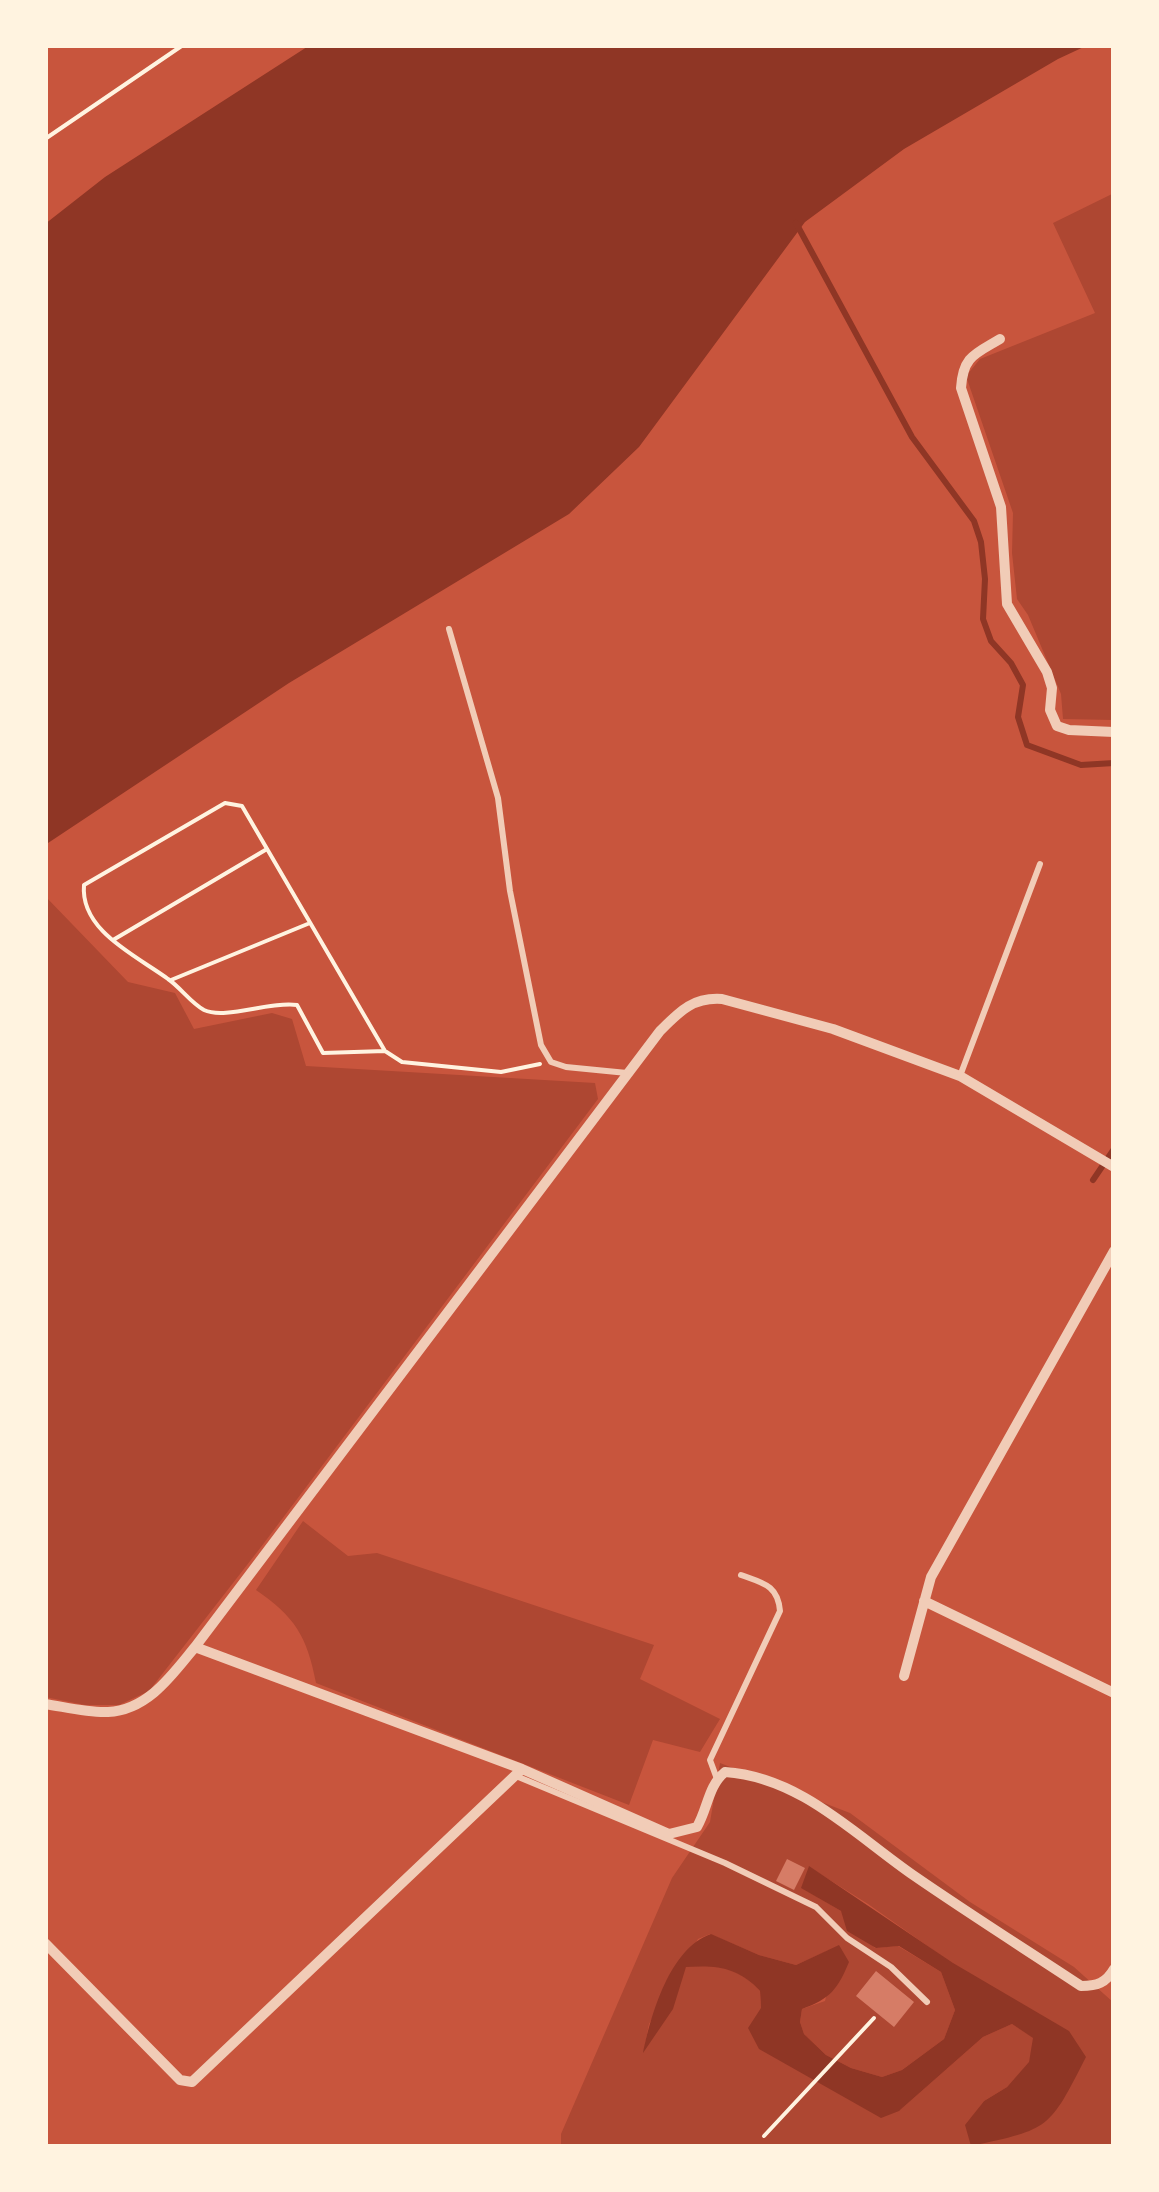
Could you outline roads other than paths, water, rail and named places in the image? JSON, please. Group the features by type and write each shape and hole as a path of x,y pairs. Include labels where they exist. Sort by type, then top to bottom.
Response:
{"street":[{"path":"1000,339 972,356 962,368 962,388 1001,507 1007,604 1047,672 1052,688 1050,710 1057,726 1114,732"},
{"path":"45,1704 109,1712 138,1704 161,1687 195,1648 660,1031 684,1006 705,998 722,999 833,1029 960,1076 1112,1166"},
{"path":"904,1676 931,1577 1114,1252"},
{"path":"924,1600 1114,1694"},
{"path":"195,1648 669,1834 697,1827 717,1779 725,1772 754,1774 797,1793 1081,1986 1096,1986 1109,1978 1114,1968"},
{"path":"45,1943 180,2080 192,2082 519,1772"}],"lane":[{"path":"450,628 498,798 510,891 541,1045 550,1062 566,1068 628,1074"},
{"path":"960,1076 1040,864"},
{"path":"717,1779 710,1760 780,1612 779,1598 772,1586 740,1574"},
{"path":"519,1772 816,1907 848,1938 892,1968 927,2002"}],"waterway":[{"path":"796,223 912,437 974,521 985,579 983,619 991,641 1011,663 1023,685 1018,717 1027,745 1081,765 1114,763"},
{"path":"1093,1180 1114,1149"}]}
